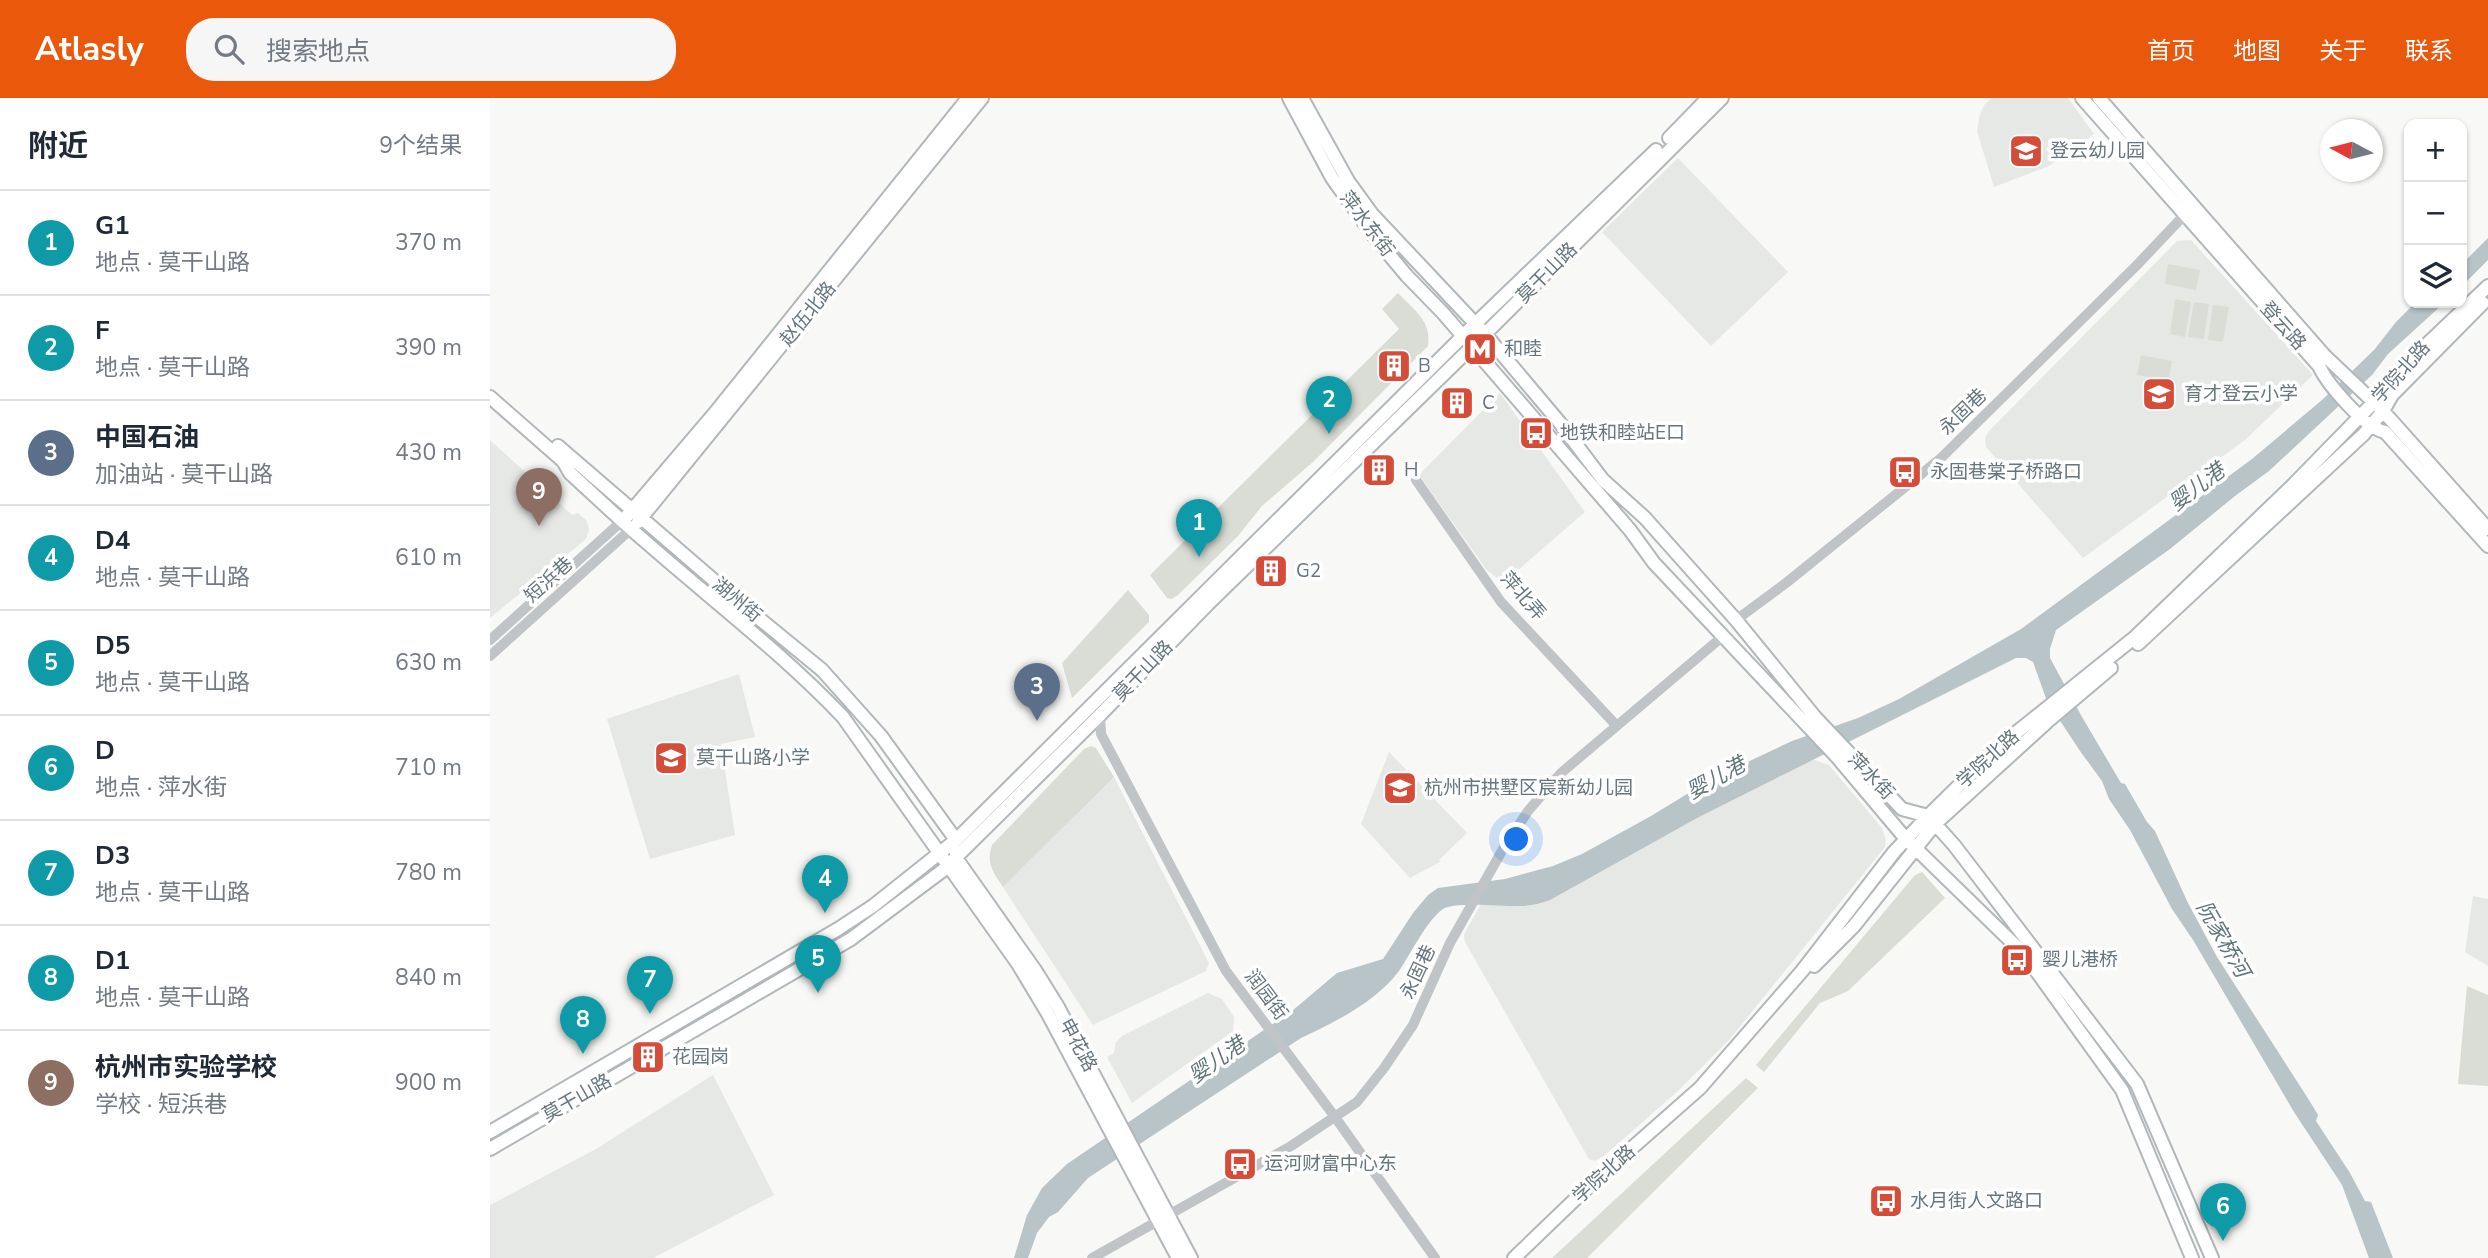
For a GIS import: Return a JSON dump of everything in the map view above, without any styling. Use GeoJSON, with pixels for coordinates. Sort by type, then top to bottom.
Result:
{"type":"FeatureCollection","features":[{"type":"Feature","properties":{"kind":"main road","name":"赵伍北路"},"geometry":{"type":"LineString","coordinates":[[638,514],[714,414],[968,98]]}},
{"type":"Feature","properties":{"kind":"main road","name":"赵伍北路"},"geometry":{"type":"LineString","coordinates":[[627,525],[982,98]]}},
{"type":"Feature","properties":{"kind":"main road","name":"萍水东街"},"geometry":{"type":"LineString","coordinates":[[1289,98],[1332,178],[1376,239],[1467,342]]}},
{"type":"Feature","properties":{"kind":"main road","name":"萍水东街"},"geometry":{"type":"LineString","coordinates":[[1302,98],[1348,181],[1372,214],[1476,323]]}},
{"type":"Feature","properties":{"kind":"main road","name":"莫干山路"},"geometry":{"type":"LineString","coordinates":[[490,1149],[851,939],[952,862],[1467,342],[1476,323],[1708,98]]}},
{"type":"Feature","properties":{"kind":"main road","name":"莫干山路"},"geometry":{"type":"LineString","coordinates":[[490,1132],[838,929],[873,906],[956,840],[1467,342],[1485,334],[1722,98]]}},
{"type":"Feature","properties":{"kind":"main road","name":"登云路"},"geometry":{"type":"LineString","coordinates":[[2082,98],[2354,386],[2378,407],[2488,529]]}},
{"type":"Feature","properties":{"kind":"main road","name":"登云路"},"geometry":{"type":"LineString","coordinates":[[2099,98],[2188,211],[2319,366],[2326,380],[2371,425],[2385,432],[2488,546]]}},
{"type":"Feature","properties":{"kind":"main road","name":"学院北路"},"geometry":{"type":"LineString","coordinates":[[1514,1258],[1590,1185],[1700,1088],[1931,820],[2045,717],[2151,634],[2371,425],[2384,385],[2488,286]]}},
{"type":"Feature","properties":{"kind":"main road","name":"学院北路"},"geometry":{"type":"LineString","coordinates":[[2082,687],[2293,485],[2360,415],[2378,407],[2392,395],[2488,298]]}},
{"type":"Feature","properties":{"kind":"main road","name":"萍水街"},"geometry":{"type":"LineString","coordinates":[[1476,323],[1560,423],[1603,480],[1644,517],[1737,620],[1810,721]]}},
{"type":"Feature","properties":{"kind":"main road","name":"萍水街"},"geometry":{"type":"LineString","coordinates":[[1467,342],[1630,530],[1654,563],[1722,638],[1902,809],[1931,820],[1954,845],[2137,1084],[2212,1258]]}},
{"type":"Feature","properties":{"kind":"main road","name":"湖州街"},"geometry":{"type":"LineString","coordinates":[[490,386],[544,440],[570,473],[808,681],[843,717],[873,756],[939,854]]}},
{"type":"Feature","properties":{"kind":"main road","name":"湖州街"},"geometry":{"type":"LineString","coordinates":[[490,397],[638,514],[822,670],[881,736],[956,840]]}},
{"type":"Feature","properties":{"kind":"main road","name":"萍水街"},"geometry":{"type":"LineString","coordinates":[[1842,754],[1910,843],[2024,954],[2123,1090],[2192,1258]]}},
{"type":"Feature","properties":{"kind":"main road"},"geometry":{"type":"LineString","coordinates":[[952,862],[956,840]]}},
{"type":"Feature","properties":{"kind":"main road","name":"学院北路"},"geometry":{"type":"LineString","coordinates":[[1525,1258],[1595,1188],[1682,1114],[1735,1060],[1818,961],[1854,926],[1910,843]]}},
{"type":"Feature","properties":{"kind":"main road","name":"申花路"},"geometry":{"type":"LineString","coordinates":[[939,854],[952,862],[1035,970],[1058,1007],[1111,1123],[1163,1217],[1191,1258]]}},
{"type":"Feature","properties":{"kind":"main road","name":"申花路"},"geometry":{"type":"LineString","coordinates":[[1163,1217],[1178,1258]]}},
{"type":"Feature","properties":{"kind":"street","name":"永固巷"},"geometry":{"type":"LineString","coordinates":[[1737,620],[1947,452],[2188,211]]}},
{"type":"Feature","properties":{"kind":"street","name":"萍北弄"},"geometry":{"type":"LineString","coordinates":[[1416,480],[1501,602],[1616,725]]}},
{"type":"Feature","properties":{"kind":"street","name":"短浜巷"},"geometry":{"type":"LineString","coordinates":[[490,640],[627,525]]}},
{"type":"Feature","properties":{"kind":"street","name":"短浜巷"},"geometry":{"type":"LineString","coordinates":[[490,656],[627,525]]}},
{"type":"Feature","properties":{"kind":"street","name":"永固巷"},"geometry":{"type":"LineString","coordinates":[[1091,1258],[1291,1146],[1357,1102],[1413,1025],[1450,943],[1503,849],[1528,811],[1561,774],[1722,638]]}},
{"type":"Feature","properties":{"kind":"street","name":"润园街"},"geometry":{"type":"LineString","coordinates":[[1100,715],[1101,734],[1226,971],[1335,1117],[1435,1258]]}},
{"type":"Feature","properties":{"kind":"street"},"geometry":{"type":"LineString","coordinates":[[1084,731],[1101,734]]}},
{"type":"Feature","properties":{"kind":"shaded area","name":"登云幼儿园"},"geometry":{"type":"Polygon","coordinates":[[[1992,98],[2068,98],[2094,134],[2049,166],[1994,187],[1977,131],[1980,114],[1992,98]]]}},
{"type":"Feature","properties":{"kind":"shaded area"},"geometry":{"type":"Polygon","coordinates":[[[1678,158],[1788,272],[1711,346],[1602,232],[1678,158]]]}},
{"type":"Feature","properties":{"kind":"shaded area","name":"育才登云小学"},"geometry":{"type":"Polygon","coordinates":[[[2191,240],[2313,375],[2245,440],[2083,558],[1986,447],[1985,438],[2177,241],[2191,240]]]}},
{"type":"Feature","properties":{"kind":"shaded area"},"geometry":{"type":"Polygon","coordinates":[[[2168,264],[2200,270],[2196,290],[2165,284],[2168,264]]]}},
{"type":"Feature","properties":{"kind":"shaded area"},"geometry":{"type":"Polygon","coordinates":[[[1398,293],[1424,323],[1429,337],[1428,346],[1313,462],[1262,506],[1238,536],[1178,595],[1172,599],[1167,598],[1150,575],[1399,329],[1382,309],[1398,293]]]}},
{"type":"Feature","properties":{"kind":"shaded area"},"geometry":{"type":"Polygon","coordinates":[[[2175,299],[2191,302],[2185,337],[2170,334],[2175,299]]]}},
{"type":"Feature","properties":{"kind":"shaded area"},"geometry":{"type":"Polygon","coordinates":[[[2194,302],[2209,304],[2204,339],[2188,337],[2194,302]]]}},
{"type":"Feature","properties":{"kind":"shaded area"},"geometry":{"type":"Polygon","coordinates":[[[2213,305],[2229,307],[2223,342],[2208,340],[2213,305]]]}},
{"type":"Feature","properties":{"kind":"shaded area"},"geometry":{"type":"Polygon","coordinates":[[[2141,355],[2172,361],[2169,380],[2137,375],[2141,355]]]}},
{"type":"Feature","properties":{"kind":"shaded area"},"geometry":{"type":"Polygon","coordinates":[[[1500,393],[1585,512],[1510,577],[1499,580],[1486,569],[1419,475],[1500,393]]]}},
{"type":"Feature","properties":{"kind":"shaded area"},"geometry":{"type":"Polygon","coordinates":[[[490,440],[572,515],[578,513],[587,521],[589,530],[586,539],[490,618],[490,440]]]}},
{"type":"Feature","properties":{"kind":"shaded area"},"geometry":{"type":"Polygon","coordinates":[[[1128,590],[1149,615],[1149,622],[1072,698],[1062,663],[1128,590]]]}},
{"type":"Feature","properties":{"kind":"shaded area","name":"莫干山路小学"},"geometry":{"type":"Polygon","coordinates":[[[739,674],[755,737],[721,744],[735,835],[650,859],[607,719],[739,674]]]}},
{"type":"Feature","properties":{"kind":"shaded area"},"geometry":{"type":"Polygon","coordinates":[[[1091,746],[1096,748],[1114,777],[1003,887],[990,863],[992,845],[1084,749],[1091,746]]]}},
{"type":"Feature","properties":{"kind":"shaded area","name":"杭州市拱墅区宸新幼儿园"},"geometry":{"type":"Polygon","coordinates":[[[1389,752],[1467,833],[1440,862],[1410,878],[1361,824],[1389,752]]]}},
{"type":"Feature","properties":{"kind":"shaded area"},"geometry":{"type":"Polygon","coordinates":[[[1806,757],[1829,765],[1882,828],[1885,847],[1729,1040],[1679,1090],[1604,1156],[1595,1161],[1589,1159],[1465,942],[1464,934],[1484,899],[1806,757]]]}},
{"type":"Feature","properties":{"kind":"shaded area"},"geometry":{"type":"Polygon","coordinates":[[[1114,777],[1209,963],[1206,971],[1093,1025],[1003,887],[1114,777]]]}},
{"type":"Feature","properties":{"kind":"shaded area"},"geometry":{"type":"Polygon","coordinates":[[[1922,872],[1945,898],[1848,991],[1820,1003],[1764,1072],[1756,1065],[1915,875],[1922,872]]]}},
{"type":"Feature","properties":{"kind":"shaded area"},"geometry":{"type":"Polygon","coordinates":[[[2473,896],[2488,899],[2488,966],[2465,952],[2473,896]]]}},
{"type":"Feature","properties":{"kind":"shaded area"},"geometry":{"type":"Polygon","coordinates":[[[2467,986],[2488,995],[2488,1086],[2458,1084],[2467,986]]]}},
{"type":"Feature","properties":{"kind":"shaded area"},"geometry":{"type":"Polygon","coordinates":[[[1208,993],[1222,999],[1234,1017],[1233,1031],[1132,1103],[1107,1057],[1114,1053],[1116,1042],[1122,1036],[1208,993]]]}},
{"type":"Feature","properties":{"kind":"shaded area"},"geometry":{"type":"Polygon","coordinates":[[[713,1075],[774,1195],[653,1258],[490,1258],[490,1205],[596,1149],[713,1075]]]}},
{"type":"Feature","properties":{"kind":"shaded area"},"geometry":{"type":"Polygon","coordinates":[[[1746,1078],[1758,1088],[1587,1258],[1552,1258],[1746,1078]]]}},
{"type":"Feature","properties":{"kind":"water"},"geometry":{"type":"Polygon","coordinates":[[[2488,238],[2488,260],[2467,281],[2467,259],[2488,238]]]}},
{"type":"Feature","properties":{"kind":"water","name":"婴儿港"},"geometry":{"type":"Polygon","coordinates":[[[2410,308],[2439,308],[2388,354],[2372,375],[2269,471],[2170,549],[2056,630],[2050,649],[2050,658],[2082,717],[2121,783],[2125,784],[2155,831],[2188,903],[2217,957],[2309,1100],[2318,1115],[2316,1121],[2365,1201],[2371,1202],[2393,1258],[2369,1258],[2342,1185],[2294,1112],[2172,909],[2130,830],[2109,799],[2102,781],[2047,701],[2033,662],[2026,658],[2016,658],[1697,818],[1550,900],[1524,906],[1470,905],[1443,909],[1425,929],[1399,971],[1367,1002],[1301,1038],[1088,1178],[1037,1233],[1028,1258],[1014,1258],[1027,1215],[1042,1188],[1067,1164],[1292,1011],[1337,973],[1383,959],[1413,913],[1428,895],[1438,888],[1505,879],[1553,866],[1582,854],[1710,780],[1792,741],[1858,718],[1899,699],[2021,629],[2252,459],[2322,400],[2374,350],[2410,308]]]}},
{"type":"Feature","properties":{"kind":"place","name":"登云幼儿园"},"geometry":{"type":"Point","coordinates":[2026,151]}},
{"type":"Feature","properties":{"kind":"place","name":"和睦"},"geometry":{"type":"Point","coordinates":[1480,349]}},
{"type":"Feature","properties":{"kind":"place","name":"B"},"geometry":{"type":"Point","coordinates":[1394,366]}},
{"type":"Feature","properties":{"kind":"place","name":"育才登云小学"},"geometry":{"type":"Point","coordinates":[2159,394]}},
{"type":"Feature","properties":{"kind":"place","name":"C"},"geometry":{"type":"Point","coordinates":[1457,403]}},
{"type":"Feature","properties":{"kind":"place","name":"地铁和睦站E口"},"geometry":{"type":"Point","coordinates":[1536,433]}},
{"type":"Feature","properties":{"kind":"place","name":"F"},"geometry":{"type":"Point","coordinates":[1329,434]}},
{"type":"Feature","properties":{"kind":"place","name":"H"},"geometry":{"type":"Point","coordinates":[1379,470]}},
{"type":"Feature","properties":{"kind":"place","name":"永固巷棠子桥路口"},"geometry":{"type":"Point","coordinates":[1905,472]}},
{"type":"Feature","properties":{"kind":"place","name":"杭州市实验学校"},"geometry":{"type":"Point","coordinates":[539,526]}},
{"type":"Feature","properties":{"kind":"place","name":"G1"},"geometry":{"type":"Point","coordinates":[1199,557]}},
{"type":"Feature","properties":{"kind":"place","name":"G2"},"geometry":{"type":"Point","coordinates":[1271,571]}},
{"type":"Feature","properties":{"kind":"place","name":"中国石油"},"geometry":{"type":"Point","coordinates":[1037,721]}},
{"type":"Feature","properties":{"kind":"place","name":"莫干山路小学"},"geometry":{"type":"Point","coordinates":[671,758]}},
{"type":"Feature","properties":{"kind":"place","name":"杭州市拱墅区宸新幼儿园"},"geometry":{"type":"Point","coordinates":[1400,788]}},
{"type":"Feature","properties":{"kind":"place","name":"D4"},"geometry":{"type":"Point","coordinates":[825,913]}},
{"type":"Feature","properties":{"kind":"place","name":"婴儿港桥"},"geometry":{"type":"Point","coordinates":[2017,960]}},
{"type":"Feature","properties":{"kind":"place","name":"D5"},"geometry":{"type":"Point","coordinates":[818,993]}},
{"type":"Feature","properties":{"kind":"place","name":"D3"},"geometry":{"type":"Point","coordinates":[650,1014]}},
{"type":"Feature","properties":{"kind":"place","name":"D1"},"geometry":{"type":"Point","coordinates":[583,1054]}},
{"type":"Feature","properties":{"kind":"place","name":"花园岗"},"geometry":{"type":"Point","coordinates":[648,1057]}},
{"type":"Feature","properties":{"kind":"place","name":"运河财富中心东"},"geometry":{"type":"Point","coordinates":[1240,1164]}},
{"type":"Feature","properties":{"kind":"place","name":"水月街人文路口"},"geometry":{"type":"Point","coordinates":[1886,1201]}},
{"type":"Feature","properties":{"kind":"place","name":"D"},"geometry":{"type":"Point","coordinates":[2223,1241]}},
{"type":"Feature","properties":{"kind":"water label","name":"阮家桥河"},"geometry":{"type":"Point","coordinates":[2223,939]}}]}
